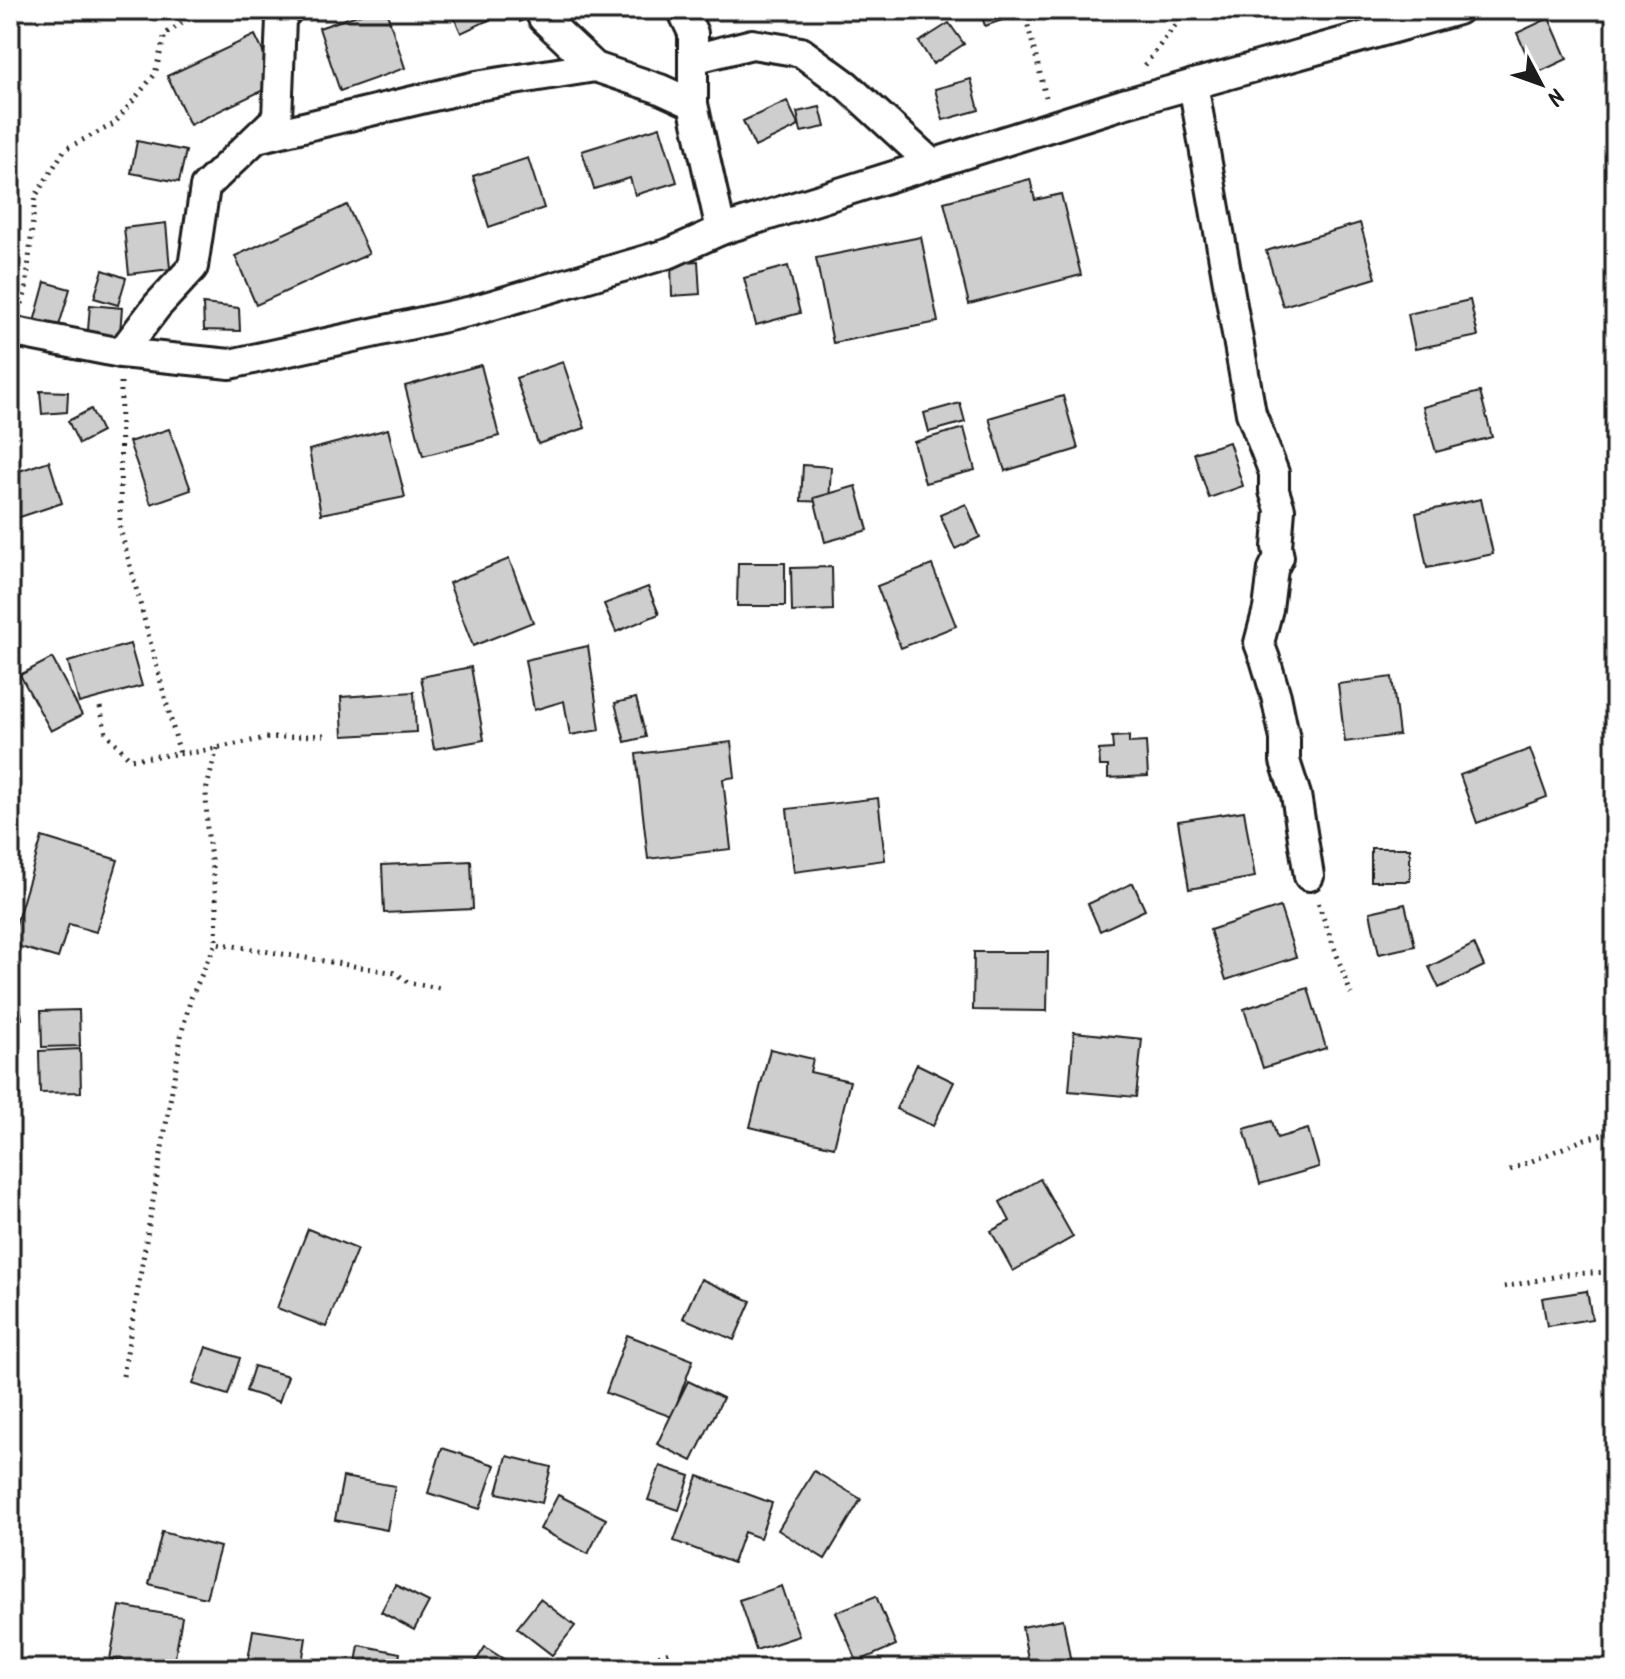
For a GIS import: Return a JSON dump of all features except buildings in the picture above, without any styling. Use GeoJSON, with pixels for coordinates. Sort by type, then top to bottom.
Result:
{"type":"FeatureCollection","features":[{"type":"Feature","properties":{"kind":"street"},"geometry":{"type":"LineString","coordinates":[[121,353],[157,306],[193,267],[205,187],[277,118],[281,19],[288,10]]}},
{"type":"Feature","properties":{"kind":"street"},"geometry":{"type":"LineString","coordinates":[[539,10],[543,18],[595,67],[693,104]]}},
{"type":"Feature","properties":{"kind":"street"},"geometry":{"type":"LineString","coordinates":[[682,10],[693,33],[693,104],[721,230]]}},
{"type":"Feature","properties":{"kind":"street"},"geometry":{"type":"LineString","coordinates":[[13,331],[121,353],[230,364],[472,311],[670,253],[721,230],[1053,125],[1458,10]]}},
{"type":"Feature","properties":{"kind":"street"},"geometry":{"type":"LineString","coordinates":[[693,59],[752,44],[801,52],[846,85],[932,164]]}},
{"type":"Feature","properties":{"kind":"street"},"geometry":{"type":"LineString","coordinates":[[256,138],[476,86],[595,67]]}},
{"type":"Feature","properties":{"kind":"street"},"geometry":{"type":"LineString","coordinates":[[1193,84],[1251,413],[1274,473],[1274,491],[1280,509],[1279,557],[1273,569],[1268,609],[1259,643],[1276,696],[1285,739],[1285,761],[1296,795],[1309,876]]}},
{"type":"Feature","properties":{"kind":"path"},"geometry":{"type":"LineString","coordinates":[[13,331],[26,290],[35,197],[65,149],[114,124],[155,74],[165,34],[203,10]]}},
{"type":"Feature","properties":{"kind":"path"},"geometry":{"type":"LineString","coordinates":[[1024,10],[1053,125]]}},
{"type":"Feature","properties":{"kind":"path"},"geometry":{"type":"LineString","coordinates":[[1123,104],[1146,64],[1180,19],[1191,10]]}},
{"type":"Feature","properties":{"kind":"path"},"geometry":{"type":"LineString","coordinates":[[121,353],[120,528],[180,754]]}},
{"type":"Feature","properties":{"kind":"path"},"geometry":{"type":"LineString","coordinates":[[100,707],[106,733],[130,759],[180,754],[266,738],[324,735]]}},
{"type":"Feature","properties":{"kind":"path"},"geometry":{"type":"LineString","coordinates":[[123,1376],[182,1031],[191,998],[216,943],[217,906],[207,828],[206,791],[217,748]]}},
{"type":"Feature","properties":{"kind":"path"},"geometry":{"type":"LineString","coordinates":[[1309,876],[1351,994]]}},
{"type":"Feature","properties":{"kind":"path"},"geometry":{"type":"LineString","coordinates":[[216,943],[396,973],[409,983],[440,988]]}},
{"type":"Feature","properties":{"kind":"path"},"geometry":{"type":"LineString","coordinates":[[1510,1170],[1585,1139],[1615,1131]]}},
{"type":"Feature","properties":{"kind":"path"},"geometry":{"type":"LineString","coordinates":[[1504,1287],[1568,1274],[1615,1270]]}},
{"type":"Feature","properties":{"kind":"path"},"geometry":{"type":"LineString","coordinates":[[621,1669],[672,1651]]}}]}
